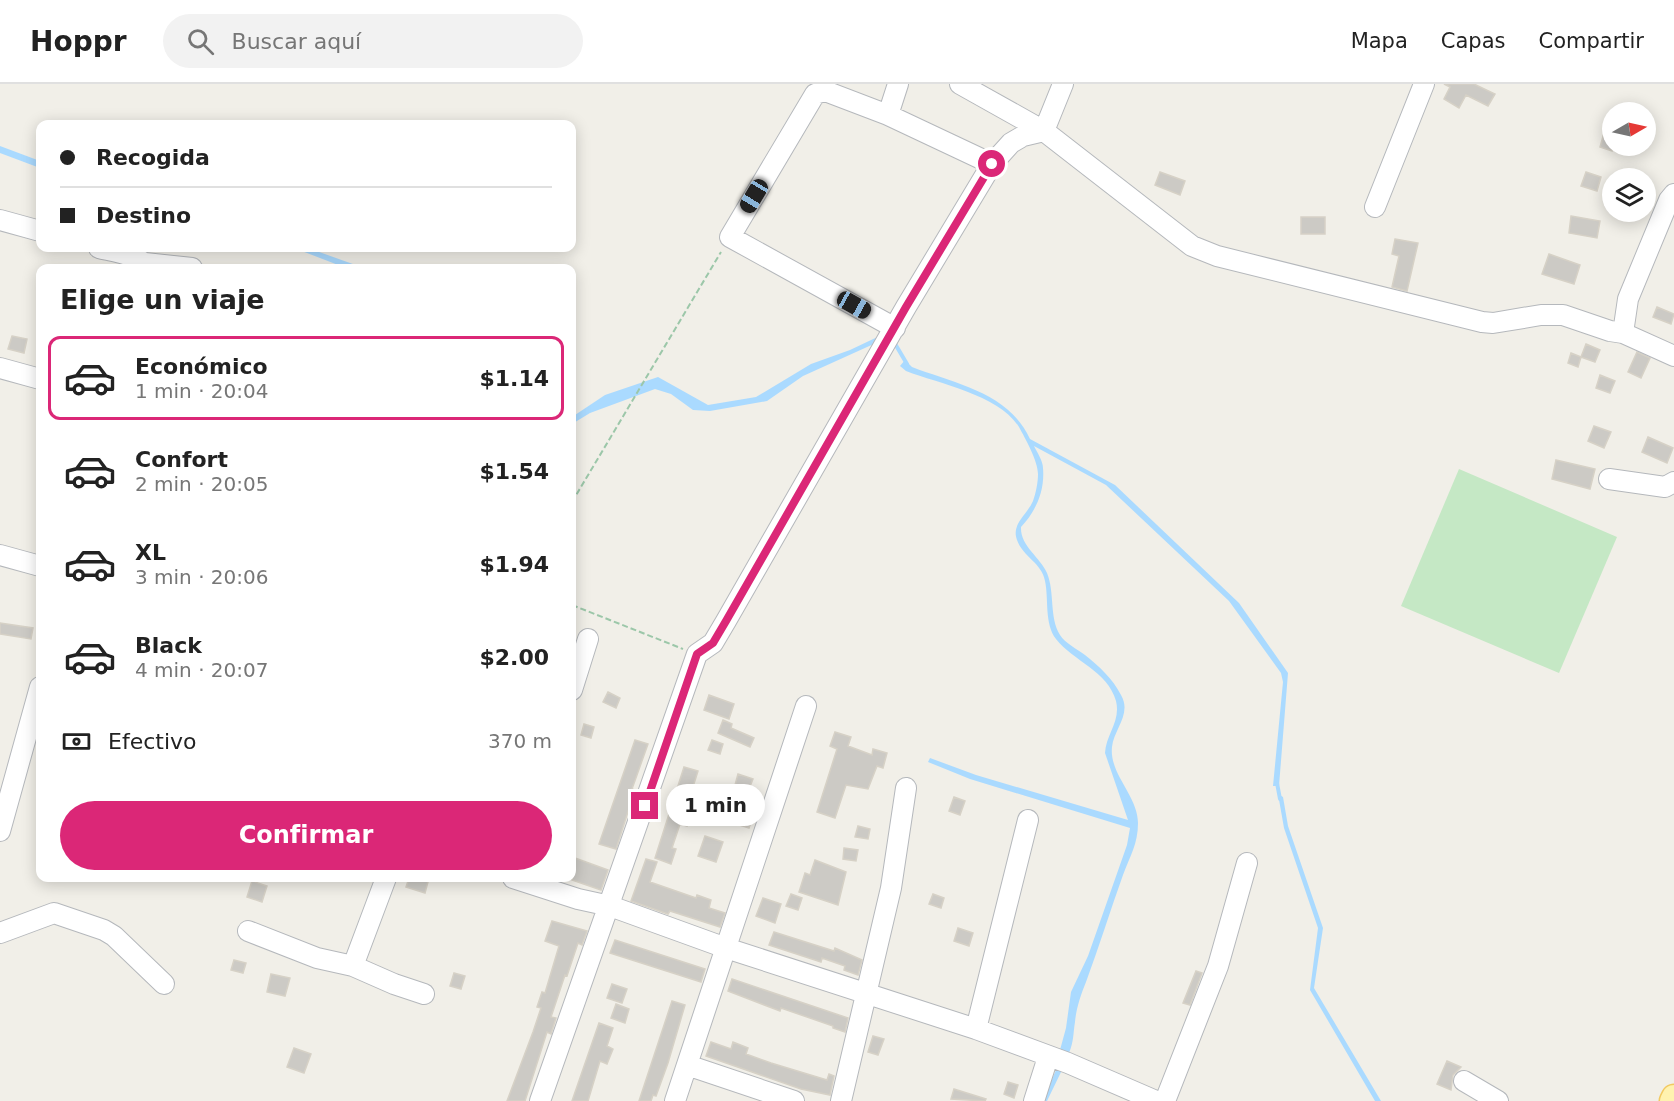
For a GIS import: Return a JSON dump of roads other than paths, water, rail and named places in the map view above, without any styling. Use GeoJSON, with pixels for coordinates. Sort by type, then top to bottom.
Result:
{"type":"FeatureCollection","features":[{"type":"Feature","properties":{"kind":"main road"},"geometry":{"type":"LineString","coordinates":[[1672,1101],[1674,1096]]}},
{"type":"Feature","properties":{"kind":"street"},"geometry":{"type":"LineString","coordinates":[[888,115],[898,84]]}},
{"type":"Feature","properties":{"kind":"street"},"geometry":{"type":"LineString","coordinates":[[960,84],[1044,131],[1176,236],[1217,256],[1482,322],[1493,323],[1541,315],[1563,315],[1610,331],[1623,333],[1674,356]]}},
{"type":"Feature","properties":{"kind":"street"},"geometry":{"type":"LineString","coordinates":[[1044,131],[1063,84]]}},
{"type":"Feature","properties":{"kind":"street"},"geometry":{"type":"LineString","coordinates":[[1375,207],[1424,84]]}},
{"type":"Feature","properties":{"kind":"street"},"geometry":{"type":"LineString","coordinates":[[892,333],[730,237],[815,94],[825,91],[888,115],[992,164]]}},
{"type":"Feature","properties":{"kind":"street"},"geometry":{"type":"LineString","coordinates":[[540,1101],[697,654],[713,643],[992,164],[1011,143],[1023,136],[1044,131]]}},
{"type":"Feature","properties":{"kind":"street"},"geometry":{"type":"LineString","coordinates":[[1623,333],[1628,299],[1669,200],[1674,194]]}},
{"type":"Feature","properties":{"kind":"street"},"geometry":{"type":"LineString","coordinates":[[0,220],[36,230]]}},
{"type":"Feature","properties":{"kind":"street"},"geometry":{"type":"LineString","coordinates":[[110,252],[142,264]]}},
{"type":"Feature","properties":{"kind":"street"},"geometry":{"type":"LineString","coordinates":[[0,368],[36,378]]}},
{"type":"Feature","properties":{"kind":"street"},"geometry":{"type":"LineString","coordinates":[[1608,479],[1665,487],[1674,482]]}},
{"type":"Feature","properties":{"kind":"street"},"geometry":{"type":"LineString","coordinates":[[0,555],[36,565]]}},
{"type":"Feature","properties":{"kind":"street"},"geometry":{"type":"LineString","coordinates":[[576,677],[588,639]]}},
{"type":"Feature","properties":{"kind":"street"},"geometry":{"type":"LineString","coordinates":[[675,1101],[806,706]]}},
{"type":"Feature","properties":{"kind":"street"},"geometry":{"type":"LineString","coordinates":[[0,831],[34,732],[36,717]]}},
{"type":"Feature","properties":{"kind":"street"},"geometry":{"type":"LineString","coordinates":[[841,1101],[891,888],[906,788]]}},
{"type":"Feature","properties":{"kind":"street"},"geometry":{"type":"LineString","coordinates":[[976,1029],[1028,820]]}},
{"type":"Feature","properties":{"kind":"street"},"geometry":{"type":"LineString","coordinates":[[1165,1101],[1218,966],[1247,863]]}},
{"type":"Feature","properties":{"kind":"street"},"geometry":{"type":"LineString","coordinates":[[353,966],[384,882]]}},
{"type":"Feature","properties":{"kind":"street"},"geometry":{"type":"LineString","coordinates":[[525,882],[578,899],[610,906],[726,948],[866,991],[976,1029],[1156,1101]]}},
{"type":"Feature","properties":{"kind":"street"},"geometry":{"type":"LineString","coordinates":[[0,933],[54,913],[104,930],[164,984]]}},
{"type":"Feature","properties":{"kind":"street"},"geometry":{"type":"LineString","coordinates":[[248,931],[317,958],[353,966],[424,994]]}},
{"type":"Feature","properties":{"kind":"street"},"geometry":{"type":"LineString","coordinates":[[1034,1101],[1057,1060]]}},
{"type":"Feature","properties":{"kind":"street"},"geometry":{"type":"LineString","coordinates":[[687,1065],[794,1101]]}},
{"type":"Feature","properties":{"kind":"street"},"geometry":{"type":"LineString","coordinates":[[1464,1081],[1497,1101]]}},
{"type":"Feature","properties":{"kind":"water"},"geometry":{"type":"Polygon","coordinates":[[[0,146],[36,160],[36,166],[0,153],[0,146]]]}},
{"type":"Feature","properties":{"kind":"water"},"geometry":{"type":"Polygon","coordinates":[[[304,252],[319,252],[353,264],[336,264],[304,252]]]}},
{"type":"Feature","properties":{"kind":"water"},"geometry":{"type":"Polygon","coordinates":[[[888,332],[887,338],[803,376],[767,401],[710,411],[693,410],[671,394],[655,389],[590,413],[576,422],[576,414],[605,395],[658,377],[708,405],[756,397],[811,364],[850,350],[888,332]]]}},
{"type":"Feature","properties":{"kind":"water"},"geometry":{"type":"Polygon","coordinates":[[[905,360],[912,367],[963,385],[995,400],[1020,423],[1030,439],[1115,485],[1239,603],[1288,673],[1279,786],[1273,786],[1283,682],[1281,673],[1229,601],[1106,485],[1034,446],[1043,465],[1043,485],[1035,507],[1021,527],[1022,534],[1027,546],[1047,573],[1054,620],[1060,635],[1105,673],[1118,689],[1124,702],[1124,715],[1113,740],[1112,757],[1134,804],[1138,823],[1133,850],[1079,1002],[1069,1053],[1060,1050],[1071,992],[1088,956],[1127,845],[1130,828],[970,779],[928,762],[930,758],[976,775],[1128,820],[1105,753],[1117,715],[1116,701],[1106,682],[1063,647],[1052,633],[1043,575],[1017,540],[1016,529],[1033,501],[1038,474],[1034,456],[1019,427],[1010,416],[983,399],[906,371],[900,366],[905,360]]]}},
{"type":"Feature","properties":{"kind":"water"},"geometry":{"type":"Polygon","coordinates":[[[1278,794],[1283,797],[1288,826],[1323,928],[1314,988],[1381,1101],[1375,1101],[1310,990],[1318,928],[1284,828],[1278,794]]]}},
{"type":"Feature","properties":{"kind":"water"},"geometry":{"type":"Polygon","coordinates":[[[1057,1068],[1062,1070],[1047,1101],[1042,1101],[1057,1068]]]}},
{"type":"Feature","properties":{"kind":"waterway"},"geometry":{"type":"LineString","coordinates":[[894,342],[907,364]]}},
{"type":"Feature","properties":{"kind":"waterway"},"geometry":{"type":"LineString","coordinates":[[1277,783],[1280,799]]}}]}
